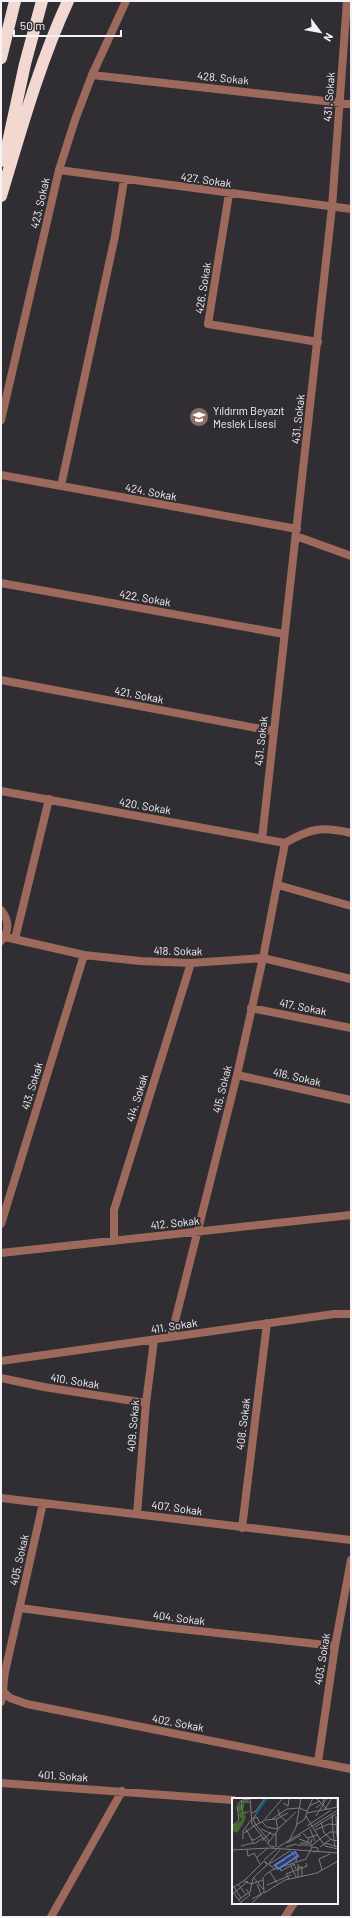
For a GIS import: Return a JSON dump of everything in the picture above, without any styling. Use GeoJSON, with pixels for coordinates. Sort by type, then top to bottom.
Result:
{"type":"FeatureCollection","features":[{"type":"Feature","properties":{"kind":"highway"},"geometry":{"type":"LineString","coordinates":[[1,58],[15,1]]}},
{"type":"Feature","properties":{"kind":"highway"},"geometry":{"type":"LineString","coordinates":[[1,176],[25,64],[42,1]]}},
{"type":"Feature","properties":{"kind":"highway"},"geometry":{"type":"LineString","coordinates":[[1,196],[34,85],[68,1]]}},
{"type":"Feature","properties":{"kind":"street","name":"423. Sokak"},"geometry":{"type":"LineString","coordinates":[[1,420],[59,170],[75,120],[92,75],[126,1]]}},
{"type":"Feature","properties":{"kind":"street","name":"431. Sokak"},"geometry":{"type":"LineString","coordinates":[[262,839],[272,731],[318,342],[332,207],[339,102],[349,1]]}},
{"type":"Feature","properties":{"kind":"street","name":"428. Sokak"},"geometry":{"type":"LineString","coordinates":[[92,75],[351,104]]}},
{"type":"Feature","properties":{"kind":"street","name":"427. Sokak"},"geometry":{"type":"LineString","coordinates":[[59,170],[124,180],[351,209]]}},
{"type":"Feature","properties":{"kind":"street"},"geometry":{"type":"LineString","coordinates":[[60,486],[114,236],[124,180]]}},
{"type":"Feature","properties":{"kind":"street","name":"426. Sokak"},"geometry":{"type":"LineString","coordinates":[[229,194],[208,324],[318,342]]}},
{"type":"Feature","properties":{"kind":"street","name":"424. Sokak"},"geometry":{"type":"LineString","coordinates":[[1,475],[296,532],[351,556]]}},
{"type":"Feature","properties":{"kind":"street","name":"422. Sokak"},"geometry":{"type":"LineString","coordinates":[[1,583],[284,634]]}},
{"type":"Feature","properties":{"kind":"street","name":"421. Sokak"},"geometry":{"type":"LineString","coordinates":[[1,680],[272,731]]}},
{"type":"Feature","properties":{"kind":"street","name":"420. Sokak"},"geometry":{"type":"LineString","coordinates":[[1,791],[285,843]]}},
{"type":"Feature","properties":{"kind":"street"},"geometry":{"type":"LineString","coordinates":[[15,939],[49,799]]}},
{"type":"Feature","properties":{"kind":"street"},"geometry":{"type":"LineString","coordinates":[[285,843],[304,832],[318,829],[334,829],[351,833]]}},
{"type":"Feature","properties":{"kind":"street","name":"415. Sokak"},"geometry":{"type":"LineString","coordinates":[[171,1337],[237,1075],[263,958],[285,843]]}},
{"type":"Feature","properties":{"kind":"street"},"geometry":{"type":"LineString","coordinates":[[278,885],[351,906]]}},
{"type":"Feature","properties":{"kind":"street"},"geometry":{"type":"LineString","coordinates":[[1,910],[6,916],[8,924],[3,939]]}},
{"type":"Feature","properties":{"kind":"street","name":"418. Sokak"},"geometry":{"type":"LineString","coordinates":[[3,939],[15,939],[84,955],[140,961],[191,963],[263,958],[351,979]]}},
{"type":"Feature","properties":{"kind":"street","name":"413. Sokak"},"geometry":{"type":"LineString","coordinates":[[1,1224],[84,955]]}},
{"type":"Feature","properties":{"kind":"street","name":"414. Sokak"},"geometry":{"type":"LineString","coordinates":[[114,1241],[114,1210],[191,963]]}},
{"type":"Feature","properties":{"kind":"street","name":"417. Sokak"},"geometry":{"type":"LineString","coordinates":[[251,1008],[351,1028]]}},
{"type":"Feature","properties":{"kind":"street","name":"416. Sokak"},"geometry":{"type":"LineString","coordinates":[[237,1075],[351,1100]]}},
{"type":"Feature","properties":{"kind":"street","name":"412. Sokak"},"geometry":{"type":"LineString","coordinates":[[1,1253],[351,1215]]}},
{"type":"Feature","properties":{"kind":"street","name":"411. Sokak"},"geometry":{"type":"LineString","coordinates":[[1,1361],[334,1314],[351,1314]]}},
{"type":"Feature","properties":{"kind":"street","name":"408. Sokak"},"geometry":{"type":"LineString","coordinates":[[242,1528],[267,1323]]}},
{"type":"Feature","properties":{"kind":"street","name":"409. Sokak"},"geometry":{"type":"LineString","coordinates":[[137,1514],[146,1403],[154,1340]]}},
{"type":"Feature","properties":{"kind":"street","name":"410. Sokak"},"geometry":{"type":"LineString","coordinates":[[1,1378],[44,1387],[146,1403]]}},
{"type":"Feature","properties":{"kind":"street","name":"407. Sokak"},"geometry":{"type":"LineString","coordinates":[[1,1498],[351,1540]]}},
{"type":"Feature","properties":{"kind":"street","name":"405. Sokak"},"geometry":{"type":"LineString","coordinates":[[1,1702],[4,1692],[4,1678],[43,1503]]}},
{"type":"Feature","properties":{"kind":"street","name":"403. Sokak"},"geometry":{"type":"LineString","coordinates":[[318,1762],[335,1646],[351,1560]]}},
{"type":"Feature","properties":{"kind":"street","name":"404. Sokak"},"geometry":{"type":"LineString","coordinates":[[20,1608],[154,1626],[335,1646]]}},
{"type":"Feature","properties":{"kind":"street","name":"402. Sokak"},"geometry":{"type":"LineString","coordinates":[[4,1692],[10,1698],[27,1704],[351,1768]]}},
{"type":"Feature","properties":{"kind":"street","name":"401. Sokak"},"geometry":{"type":"LineString","coordinates":[[1,1783],[232,1800]]}},
{"type":"Feature","properties":{"kind":"street"},"geometry":{"type":"LineString","coordinates":[[51,1917],[122,1791]]}},
{"type":"Feature","properties":{"kind":"street"},"geometry":{"type":"LineString","coordinates":[[286,1917],[293,1904]]}},
{"type":"Feature","properties":{"kind":"place","name":"Yıldırım Beyazıt Meslek Lisesi"},"geometry":{"type":"Point","coordinates":[199,417]}}]}
